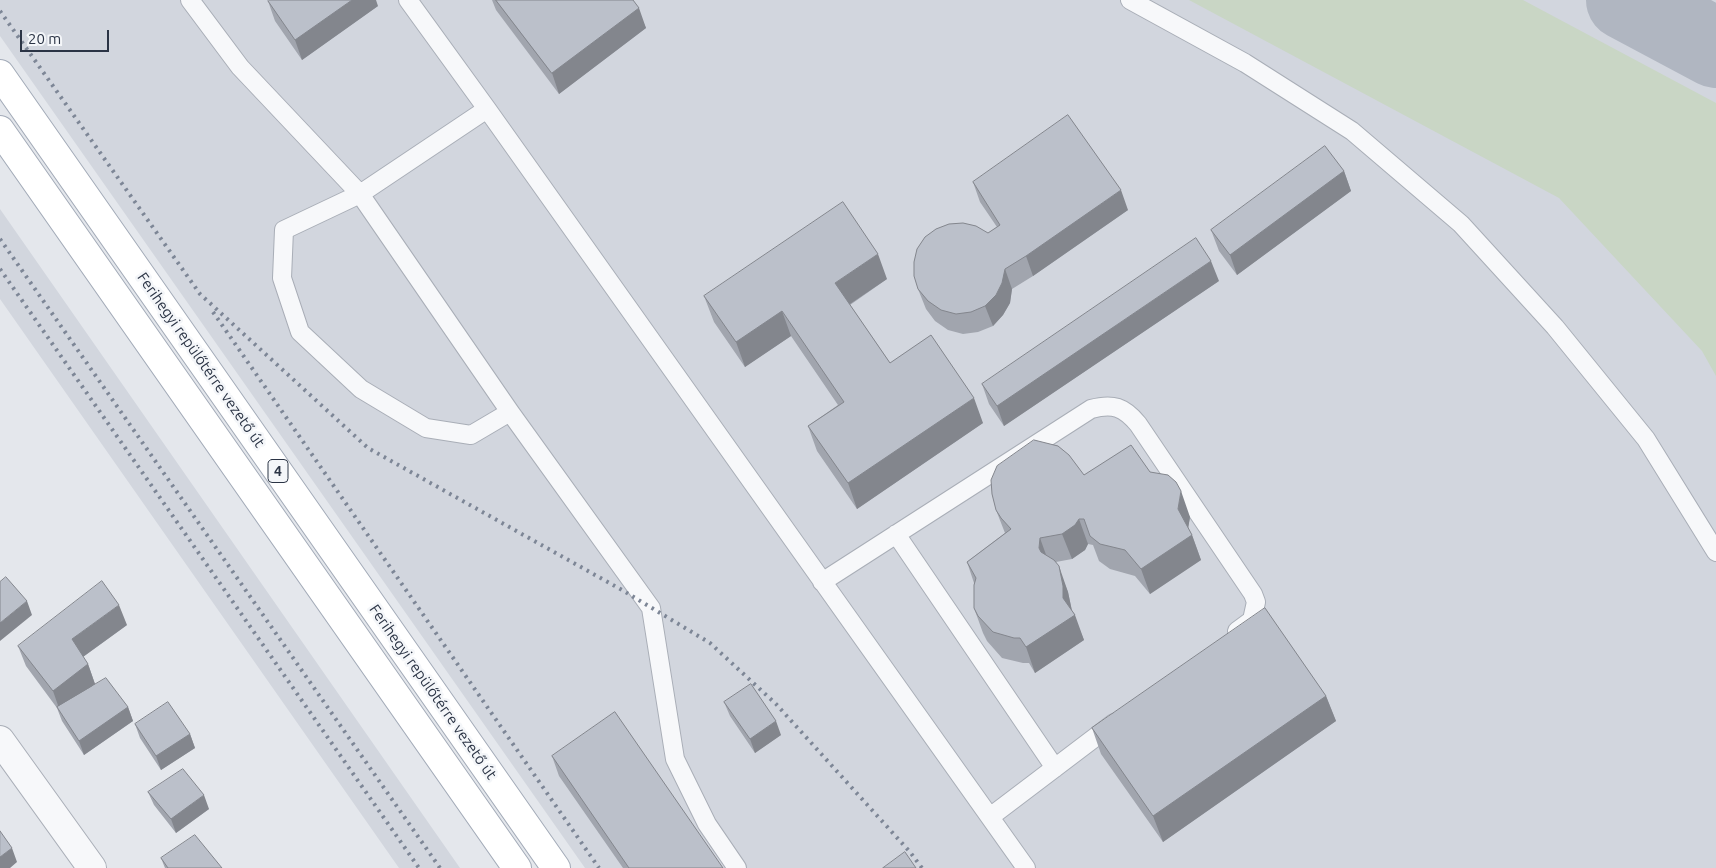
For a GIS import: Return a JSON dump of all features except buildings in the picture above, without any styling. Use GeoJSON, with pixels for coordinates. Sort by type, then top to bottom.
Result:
{"type":"FeatureCollection","features":[{"type":"Feature","properties":{"kind":"main road","name":"Ferihegyi repülőtérre vezető út"},"geometry":{"type":"LineString","coordinates":[[0,74],[556,868]]}},
{"type":"Feature","properties":{"kind":"main road","name":"4"},"geometry":{"type":"LineString","coordinates":[[0,130],[517,868]]}},
{"type":"Feature","properties":{"kind":"street"},"geometry":{"type":"LineString","coordinates":[[0,740],[92,868]]}},
{"type":"Feature","properties":{"kind":"lane"},"geometry":{"type":"LineString","coordinates":[[190,0],[240,67],[360,194],[510,412],[651,608],[675,759],[707,824],[737,868]]}},
{"type":"Feature","properties":{"kind":"lane"},"geometry":{"type":"LineString","coordinates":[[408,0],[1026,868]]}},
{"type":"Feature","properties":{"kind":"lane"},"geometry":{"type":"LineString","coordinates":[[1130,0],[1245,63],[1352,131],[1461,224],[1555,327],[1646,439],[1716,552]]}},
{"type":"Feature","properties":{"kind":"lane"},"geometry":{"type":"LineString","coordinates":[[487,109],[360,194],[284,230],[282,278],[300,332],[361,389],[426,428],[471,435],[510,412]]}},
{"type":"Feature","properties":{"kind":"lane"},"geometry":{"type":"LineString","coordinates":[[822,582],[1091,409],[1101,406],[1121,408],[1129,413],[1138,424],[1256,602],[1252,620],[1222,643]]}},
{"type":"Feature","properties":{"kind":"lane"},"geometry":{"type":"LineString","coordinates":[[896,534],[1055,768]]}},
{"type":"Feature","properties":{"kind":"lane"},"geometry":{"type":"LineString","coordinates":[[990,817],[1126,714]]}},
{"type":"Feature","properties":{"kind":"shaded area"},"geometry":{"type":"Polygon","coordinates":[[[0,0],[1716,0],[1716,868],[585,868],[0,36],[0,0]]]}},
{"type":"Feature","properties":{"kind":"shaded area"},"geometry":{"type":"Polygon","coordinates":[[[0,209],[460,868],[399,868],[0,299],[0,209]]]}},
{"type":"Feature","properties":{"kind":"green space"},"geometry":{"type":"Polygon","coordinates":[[[1189,0],[1523,0],[1716,103],[1716,376],[1702,351],[1559,198],[1189,0]]]}},
{"type":"Feature","properties":{"kind":"taxiway"},"geometry":{"type":"LineString","coordinates":[[1626,0],[1716,48]]}},
{"type":"Feature","properties":{"kind":"railway"},"geometry":{"type":"LineString","coordinates":[[0,11],[200,294],[368,448],[622,590],[710,643],[776,704],[910,852],[922,868]]}},
{"type":"Feature","properties":{"kind":"railway"},"geometry":{"type":"LineString","coordinates":[[0,239],[440,868]]}},
{"type":"Feature","properties":{"kind":"railway"},"geometry":{"type":"LineString","coordinates":[[0,269],[419,868]]}},
{"type":"Feature","properties":{"kind":"railway"},"geometry":{"type":"LineString","coordinates":[[213,312],[599,868]]}}]}
